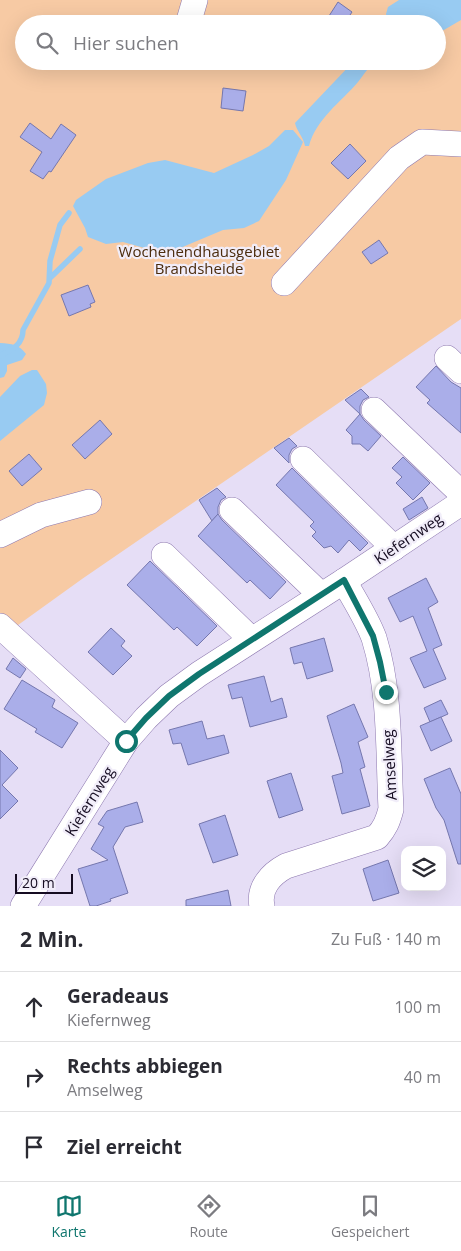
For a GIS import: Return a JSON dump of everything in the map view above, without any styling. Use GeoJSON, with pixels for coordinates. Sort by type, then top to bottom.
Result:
{"type":"FeatureCollection","features":[{"type":"Feature","properties":{"kind":"street"},"geometry":{"type":"LineString","coordinates":[[191,15],[195,0]]}},
{"type":"Feature","properties":{"kind":"street"},"geometry":{"type":"LineString","coordinates":[[284,283],[399,158],[422,142],[461,144]]}},
{"type":"Feature","properties":{"kind":"street"},"geometry":{"type":"LineString","coordinates":[[374,410],[461,493]]}},
{"type":"Feature","properties":{"kind":"street"},"geometry":{"type":"LineString","coordinates":[[303,459],[394,548]]}},
{"type":"Feature","properties":{"kind":"street"},"geometry":{"type":"LineString","coordinates":[[0,535],[41,515],[89,502]]}},
{"type":"Feature","properties":{"kind":"street","name":"Kiefernweg"},"geometry":{"type":"LineString","coordinates":[[23,906],[126,741],[169,696],[251,640],[461,503]]}},
{"type":"Feature","properties":{"kind":"street"},"geometry":{"type":"LineString","coordinates":[[232,510],[321,595]]}},
{"type":"Feature","properties":{"kind":"street"},"geometry":{"type":"LineString","coordinates":[[164,555],[251,640]]}},
{"type":"Feature","properties":{"kind":"street","name":"Amselweg"},"geometry":{"type":"LineString","coordinates":[[262,906],[261,894],[266,883],[275,872],[286,866],[377,837],[389,819],[391,809],[386,692],[373,636],[344,580]]}},
{"type":"Feature","properties":{"kind":"street"},"geometry":{"type":"LineString","coordinates":[[0,626],[126,741]]}},
{"type":"Feature","properties":{"kind":"green space","name":"Wochenendhausgebiet Brandsheide"},"geometry":{"type":"Polygon","coordinates":[[[0,0],[461,0],[461,319],[82,579],[0,638],[0,0]]]}},
{"type":"Feature","properties":{"kind":"water"},"geometry":{"type":"Polygon","coordinates":[[[399,0],[461,0],[461,20],[446,29],[446,15],[386,15],[388,7],[399,0]]]}},
{"type":"Feature","properties":{"kind":"water"},"geometry":{"type":"Polygon","coordinates":[[[345,70],[367,70],[323,119],[312,136],[309,146],[305,146],[295,123],[345,70]]]}},
{"type":"Feature","properties":{"kind":"water"},"geometry":{"type":"Polygon","coordinates":[[[285,130],[293,130],[303,142],[286,180],[259,221],[244,228],[223,230],[166,254],[123,242],[106,244],[88,237],[73,206],[76,200],[106,179],[148,163],[165,160],[214,173],[269,146],[285,130]]]}},
{"type":"Feature","properties":{"kind":"water"},"geometry":{"type":"Polygon","coordinates":[[[0,343],[15,345],[26,354],[22,360],[7,365],[4,377],[0,378],[0,343]]]}},
{"type":"Feature","properties":{"kind":"water"},"geometry":{"type":"Polygon","coordinates":[[[32,370],[37,370],[46,384],[47,393],[44,405],[0,441],[0,397],[20,376],[32,370]]]}},
{"type":"Feature","properties":{"kind":"building"},"geometry":{"type":"Polygon","coordinates":[[[338,2],[352,12],[350,15],[330,15],[338,2]]]}},
{"type":"Feature","properties":{"kind":"building"},"geometry":{"type":"Polygon","coordinates":[[[223,88],[246,91],[243,111],[221,108],[223,88]]]}},
{"type":"Feature","properties":{"kind":"building"},"geometry":{"type":"Polygon","coordinates":[[[30,123],[51,139],[61,124],[76,135],[51,172],[49,171],[43,179],[30,171],[42,152],[20,137],[30,123]]]}},
{"type":"Feature","properties":{"kind":"building"},"geometry":{"type":"Polygon","coordinates":[[[350,144],[366,161],[348,179],[331,163],[350,144]]]}},
{"type":"Feature","properties":{"kind":"building"},"geometry":{"type":"Polygon","coordinates":[[[379,240],[388,253],[371,264],[362,252],[379,240]]]}},
{"type":"Feature","properties":{"kind":"building"},"geometry":{"type":"Polygon","coordinates":[[[88,285],[95,302],[90,304],[91,307],[69,316],[61,295],[88,285]]]}},
{"type":"Feature","properties":{"kind":"building"},"geometry":{"type":"Polygon","coordinates":[[[436,366],[451,382],[461,388],[461,433],[427,403],[430,400],[416,387],[436,366]]]}},
{"type":"Feature","properties":{"kind":"building"},"geometry":{"type":"Polygon","coordinates":[[[361,389],[369,397],[363,400],[360,406],[360,414],[345,400],[361,389]]]}},
{"type":"Feature","properties":{"kind":"building"},"geometry":{"type":"Polygon","coordinates":[[[360,414],[381,436],[368,451],[360,444],[352,444],[352,436],[346,430],[360,414]]]}},
{"type":"Feature","properties":{"kind":"building"},"geometry":{"type":"Polygon","coordinates":[[[100,420],[112,434],[85,459],[72,445],[100,420]]]}},
{"type":"Feature","properties":{"kind":"building"},"geometry":{"type":"Polygon","coordinates":[[[289,438],[297,446],[292,449],[289,455],[289,463],[274,448],[289,438]]]}},
{"type":"Feature","properties":{"kind":"building"},"geometry":{"type":"Polygon","coordinates":[[[29,454],[42,469],[22,486],[9,471],[29,454]]]}},
{"type":"Feature","properties":{"kind":"building"},"geometry":{"type":"Polygon","coordinates":[[[403,457],[430,483],[413,500],[396,483],[402,477],[392,468],[403,457]]]}},
{"type":"Feature","properties":{"kind":"building"},"geometry":{"type":"Polygon","coordinates":[[[292,468],[368,543],[360,551],[349,540],[338,553],[331,546],[324,548],[312,536],[316,532],[310,526],[314,522],[276,485],[292,468]]]}},
{"type":"Feature","properties":{"kind":"building"},"geometry":{"type":"Polygon","coordinates":[[[217,488],[226,497],[221,500],[218,514],[212,521],[199,500],[217,488]]]}},
{"type":"Feature","properties":{"kind":"building"},"geometry":{"type":"Polygon","coordinates":[[[422,497],[428,508],[409,520],[403,509],[422,497]]]}},
{"type":"Feature","properties":{"kind":"building"},"geometry":{"type":"Polygon","coordinates":[[[218,514],[286,582],[270,599],[250,580],[247,583],[198,536],[218,514]]]}},
{"type":"Feature","properties":{"kind":"building"},"geometry":{"type":"Polygon","coordinates":[[[150,561],[217,626],[197,646],[177,627],[174,630],[127,585],[150,561]]]}},
{"type":"Feature","properties":{"kind":"building"},"geometry":{"type":"Polygon","coordinates":[[[426,578],[438,602],[428,608],[442,645],[433,649],[446,679],[424,688],[410,658],[427,651],[413,616],[400,622],[388,598],[426,578]]]}},
{"type":"Feature","properties":{"kind":"building"},"geometry":{"type":"Polygon","coordinates":[[[111,628],[125,641],[121,646],[132,656],[113,675],[88,652],[111,628]]]}},
{"type":"Feature","properties":{"kind":"building"},"geometry":{"type":"Polygon","coordinates":[[[324,638],[333,671],[307,679],[302,662],[294,664],[290,648],[324,638]]]}},
{"type":"Feature","properties":{"kind":"building"},"geometry":{"type":"Polygon","coordinates":[[[13,658],[26,669],[20,678],[6,669],[13,658]]]}},
{"type":"Feature","properties":{"kind":"building"},"geometry":{"type":"Polygon","coordinates":[[[264,676],[271,702],[282,698],[287,717],[250,727],[242,697],[232,699],[228,685],[264,676]]]}},
{"type":"Feature","properties":{"kind":"building"},"geometry":{"type":"Polygon","coordinates":[[[22,680],[55,700],[52,707],[78,723],[62,748],[35,732],[37,729],[4,709],[22,680]]]}},
{"type":"Feature","properties":{"kind":"building"},"geometry":{"type":"Polygon","coordinates":[[[441,700],[448,714],[430,722],[424,708],[441,700]]]}},
{"type":"Feature","properties":{"kind":"building"},"geometry":{"type":"Polygon","coordinates":[[[354,704],[368,737],[358,742],[365,767],[360,769],[370,806],[342,814],[332,776],[343,773],[327,716],[354,704]]]}},
{"type":"Feature","properties":{"kind":"building"},"geometry":{"type":"Polygon","coordinates":[[[441,717],[452,741],[431,751],[420,726],[441,717]]]}},
{"type":"Feature","properties":{"kind":"building"},"geometry":{"type":"Polygon","coordinates":[[[202,721],[207,739],[224,735],[229,753],[188,765],[181,743],[173,744],[169,730],[202,721]]]}},
{"type":"Feature","properties":{"kind":"building"},"geometry":{"type":"Polygon","coordinates":[[[0,750],[18,768],[2,785],[18,801],[0,819],[0,750]]]}},
{"type":"Feature","properties":{"kind":"building"},"geometry":{"type":"Polygon","coordinates":[[[450,768],[461,794],[461,864],[458,864],[444,820],[436,808],[424,779],[450,768]]]}},
{"type":"Feature","properties":{"kind":"building"},"geometry":{"type":"Polygon","coordinates":[[[291,773],[303,810],[279,818],[267,781],[291,773]]]}},
{"type":"Feature","properties":{"kind":"building"},"geometry":{"type":"Polygon","coordinates":[[[137,802],[143,822],[125,827],[113,847],[128,893],[110,899],[111,901],[90,906],[78,869],[108,860],[91,849],[104,827],[98,824],[107,811],[137,802]]]}},
{"type":"Feature","properties":{"kind":"building"},"geometry":{"type":"Polygon","coordinates":[[[225,815],[238,855],[213,863],[199,824],[225,815]]]}},
{"type":"Feature","properties":{"kind":"building"},"geometry":{"type":"Polygon","coordinates":[[[388,860],[399,893],[373,901],[363,869],[388,860]]]}},
{"type":"Feature","properties":{"kind":"building"},"geometry":{"type":"Polygon","coordinates":[[[228,890],[231,906],[186,906],[186,900],[228,890]]]}},
{"type":"Feature","properties":{"kind":"waterway"},"geometry":{"type":"LineString","coordinates":[[0,356],[19,343],[23,330],[49,283],[50,261],[60,225],[69,213]]}},
{"type":"Feature","properties":{"kind":"waterway"},"geometry":{"type":"LineString","coordinates":[[50,278],[80,249]]}},
{"type":"Feature","properties":{"kind":"route"},"geometry":{"type":"LineString","coordinates":[[126,741],[169,696],[199,674],[344,580],[373,636],[386,692]]}}]}
